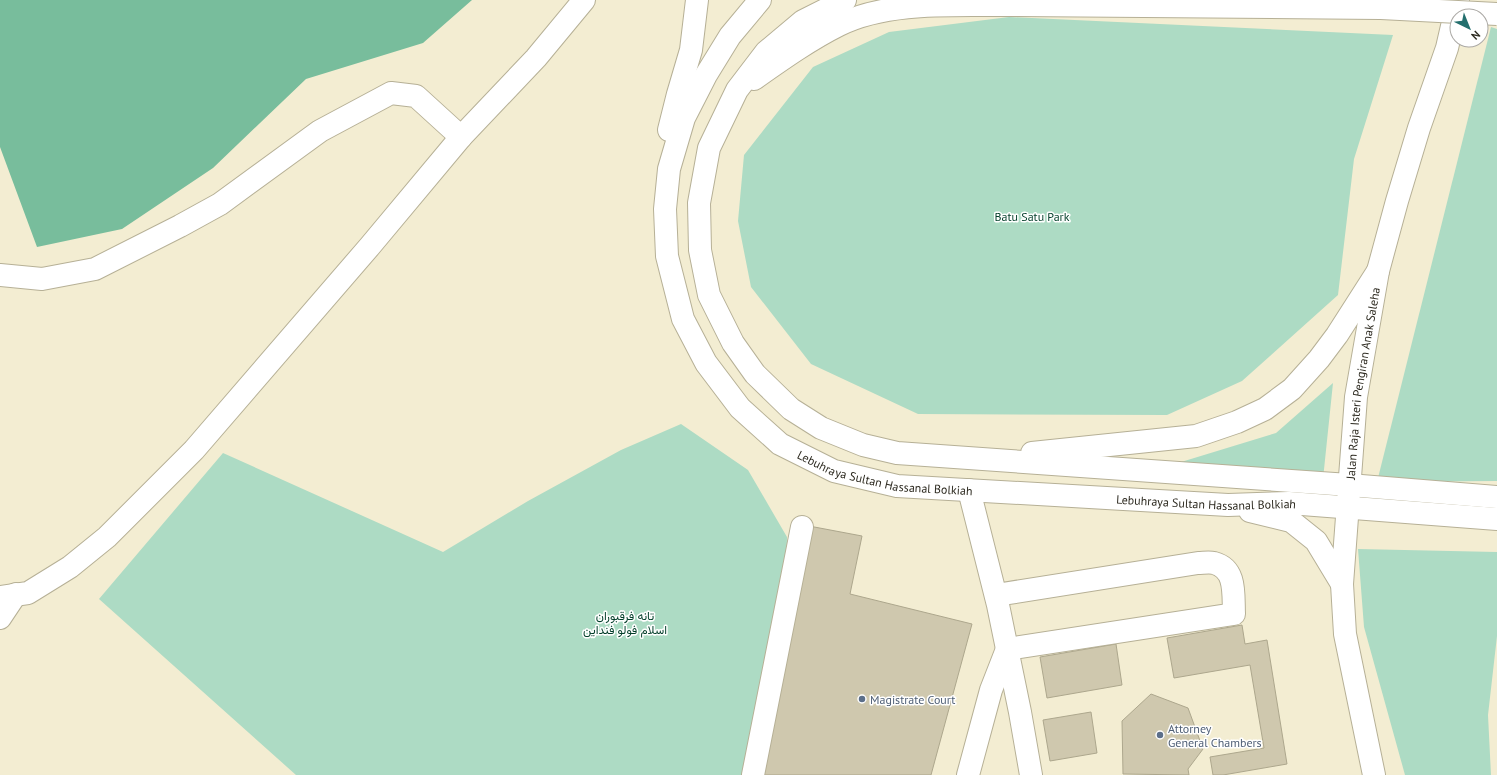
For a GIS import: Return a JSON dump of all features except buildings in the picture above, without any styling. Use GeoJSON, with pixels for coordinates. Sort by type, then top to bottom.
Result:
{"type":"FeatureCollection","features":[{"type":"Feature","properties":{"kind":"main road"},"geometry":{"type":"LineString","coordinates":[[0,618],[8,596],[28,592],[70,567],[107,537],[194,450],[370,246],[461,137],[536,58],[584,0]]}},
{"type":"Feature","properties":{"kind":"main road"},"geometry":{"type":"LineString","coordinates":[[669,169],[668,133],[691,50],[697,0]]}},
{"type":"Feature","properties":{"kind":"main road","name":"Lebuhraya Sultan Hassanal Bolkiah"},"geometry":{"type":"LineString","coordinates":[[760,0],[730,36],[706,75],[684,118],[669,169],[665,209],[667,256],[683,319],[706,364],[740,408],[780,444],[834,471],[897,486],[1228,505],[1289,502],[1497,518]]}},
{"type":"Feature","properties":{"kind":"main road","name":"Lebuhraya Sultan Hassanal Bolkiah"},"geometry":{"type":"LineString","coordinates":[[845,0],[803,21],[766,52],[737,90],[709,148],[699,203],[700,250],[709,295],[733,343],[755,374],[791,409],[821,428],[862,445],[897,453],[1497,497]]}},
{"type":"Feature","properties":{"kind":"main road","name":"Jalan Raja Isteri Pengiran Anak Saleha"},"geometry":{"type":"LineString","coordinates":[[1374,775],[1345,634],[1342,584],[1356,398],[1378,271],[1396,201],[1446,48],[1458,0]]}},
{"type":"Feature","properties":{"kind":"main road"},"geometry":{"type":"LineString","coordinates":[[737,90],[812,40],[839,24],[866,14],[902,8],[1012,5],[1381,8],[1497,14]]}},
{"type":"Feature","properties":{"kind":"main road"},"geometry":{"type":"LineString","coordinates":[[1446,48],[1449,40]]}},
{"type":"Feature","properties":{"kind":"main road"},"geometry":{"type":"LineString","coordinates":[[0,275],[42,279],[95,269],[220,204],[320,131],[391,93],[416,96],[461,137]]}},
{"type":"Feature","properties":{"kind":"main road"},"geometry":{"type":"LineString","coordinates":[[969,459],[1196,436],[1237,422],[1265,409],[1292,389],[1337,335],[1378,271]]}},
{"type":"Feature","properties":{"kind":"main road"},"geometry":{"type":"LineString","coordinates":[[969,490],[996,595],[1031,775]]}},
{"type":"Feature","properties":{"kind":"main road"},"geometry":{"type":"LineString","coordinates":[[1228,505],[1291,521],[1316,541],[1342,584]]}},
{"type":"Feature","properties":{"kind":"main road"},"geometry":{"type":"LineString","coordinates":[[753,775],[802,527]]}},
{"type":"Feature","properties":{"kind":"main road"},"geometry":{"type":"LineString","coordinates":[[996,595],[1198,563],[1213,562],[1223,567],[1231,575],[1234,614],[1007,649]]}},
{"type":"Feature","properties":{"kind":"main road"},"geometry":{"type":"LineString","coordinates":[[968,775],[991,690],[1007,649]]}},
{"type":"Feature","properties":{"kind":"green space"},"geometry":{"type":"Polygon","coordinates":[[[0,0],[472,0],[423,43],[306,79],[213,168],[122,229],[37,247],[0,147],[0,0]]]}},
{"type":"Feature","properties":{"kind":"green space","name":"Batu Satu Park"},"geometry":{"type":"Polygon","coordinates":[[[1009,17],[1393,35],[1354,159],[1338,295],[1242,381],[1167,415],[918,414],[811,364],[751,287],[738,221],[744,155],[813,67],[889,32],[1009,17]]]}},
{"type":"Feature","properties":{"kind":"green space"},"geometry":{"type":"Polygon","coordinates":[[[1491,27],[1497,29],[1497,481],[1377,482],[1486,48],[1489,48],[1489,35],[1491,27]]]}},
{"type":"Feature","properties":{"kind":"green space"},"geometry":{"type":"Polygon","coordinates":[[[1333,383],[1323,479],[1168,466],[1276,433],[1333,383]]]}},
{"type":"Feature","properties":{"kind":"green space","name":"تانه فرقبوران اسلام فولو فنداين"},"geometry":{"type":"Polygon","coordinates":[[[681,424],[748,470],[787,537],[786,595],[750,775],[296,775],[99,599],[223,453],[443,552],[528,501],[621,450],[681,424]]]}},
{"type":"Feature","properties":{"kind":"green space"},"geometry":{"type":"Polygon","coordinates":[[[1358,549],[1497,552],[1497,636],[1488,715],[1491,775],[1405,775],[1364,627],[1358,549]]]}},
{"type":"Feature","properties":{"kind":"place","name":"Magistrate Court"},"geometry":{"type":"Point","coordinates":[862,699]}},
{"type":"Feature","properties":{"kind":"place","name":"Attorney General Chambers"},"geometry":{"type":"Point","coordinates":[1160,735]}}]}
